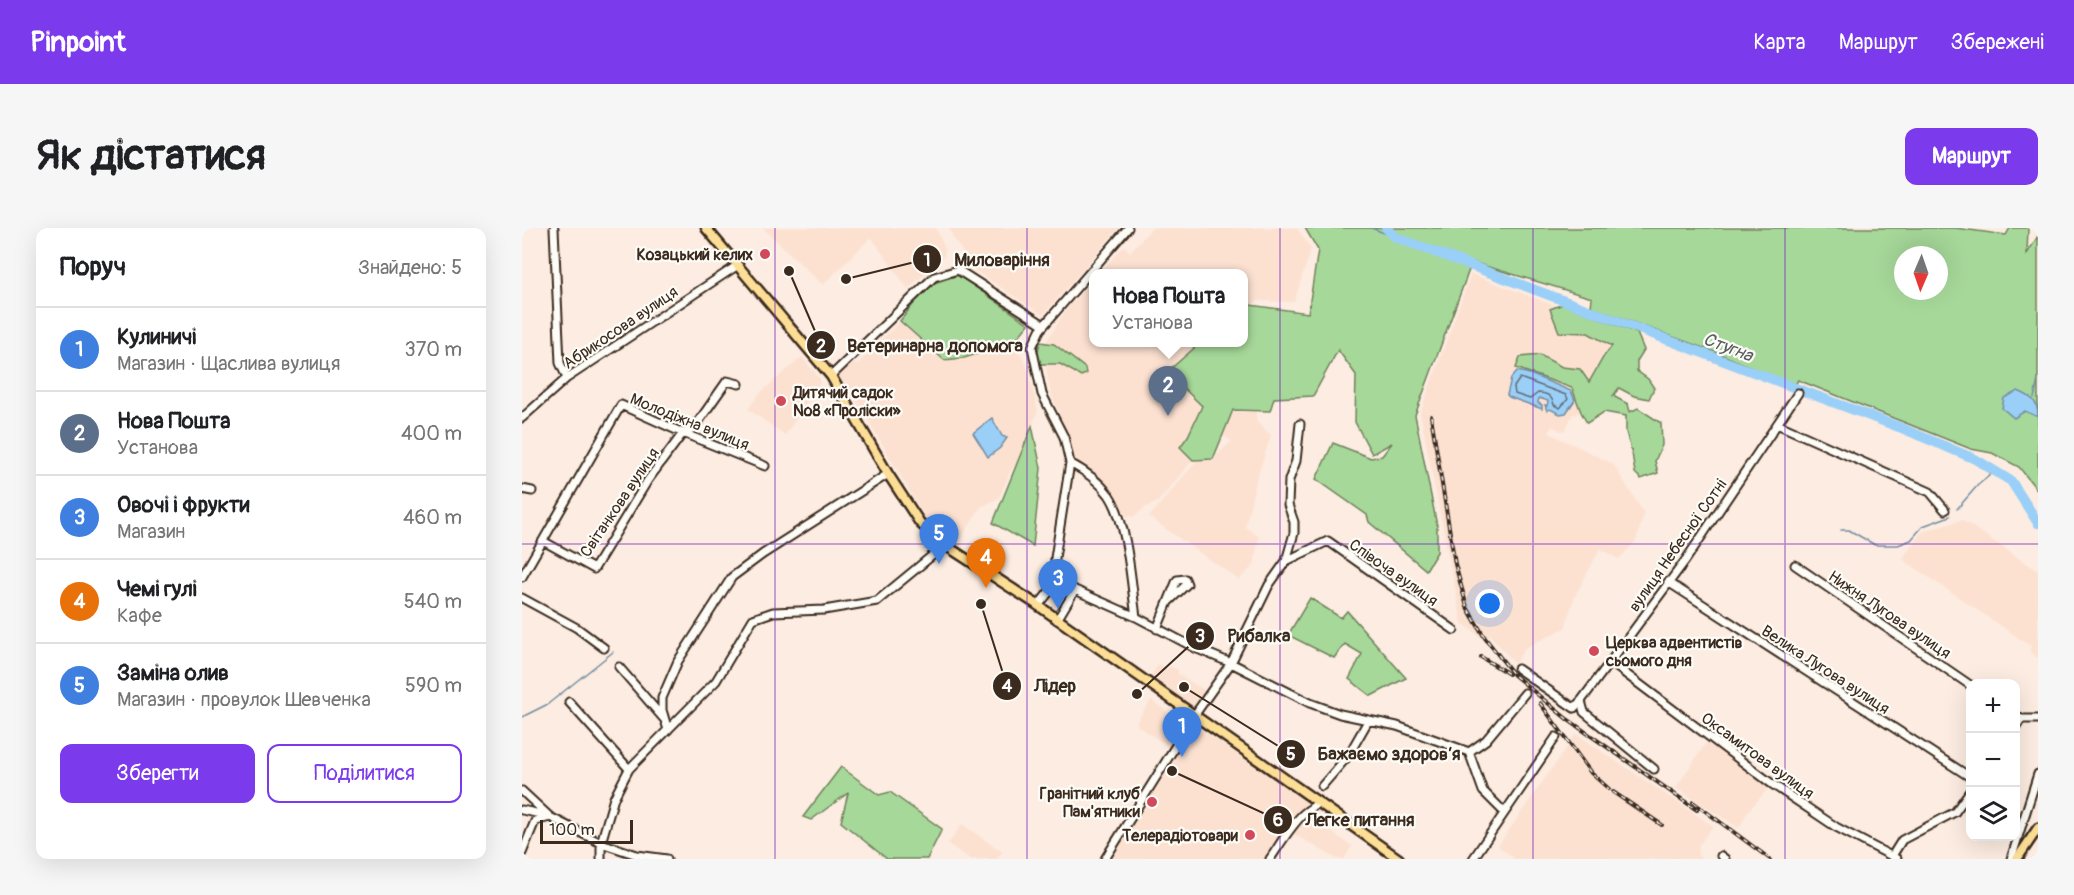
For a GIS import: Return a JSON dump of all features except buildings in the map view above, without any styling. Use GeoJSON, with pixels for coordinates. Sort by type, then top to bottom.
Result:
{"type":"FeatureCollection","features":[{"type":"Feature","properties":{"kind":"main road"},"geometry":{"type":"LineString","coordinates":[[706,228],[831,376],[888,474],[920,523],[945,545],[1038,606],[1399,859]]}},
{"type":"Feature","properties":{"kind":"main road"},"geometry":{"type":"LineString","coordinates":[[2017,859],[2038,828]]}},
{"type":"Feature","properties":{"kind":"street"},"geometry":{"type":"LineString","coordinates":[[554,228],[560,363],[567,378]]}},
{"type":"Feature","properties":{"kind":"street"},"geometry":{"type":"LineString","coordinates":[[1092,269],[1128,228]]}},
{"type":"Feature","properties":{"kind":"street","name":"Абрикосова вулиця"},"geometry":{"type":"LineString","coordinates":[[522,418],[567,378],[738,265]]}},
{"type":"Feature","properties":{"kind":"street"},"geometry":{"type":"LineString","coordinates":[[831,376],[934,277],[958,270],[1044,325]]}},
{"type":"Feature","properties":{"kind":"street"},"geometry":{"type":"LineString","coordinates":[[1089,273],[1044,325],[1032,347],[1042,394],[1064,437],[1070,463],[1055,558],[1055,570],[1059,579],[1075,590],[1136,617],[1311,703],[1340,714],[1397,726],[1469,752]]}},
{"type":"Feature","properties":{"kind":"street","name":"Світанкова вулиця"},"geometry":{"type":"LineString","coordinates":[[543,540],[594,569],[648,480],[683,433],[693,428],[727,381],[739,384]]}},
{"type":"Feature","properties":{"kind":"street","name":"вулиця Небесної Сотні"},"geometry":{"type":"LineString","coordinates":[[1518,669],[1574,708],[1685,561],[1798,393]]}},
{"type":"Feature","properties":{"kind":"street","name":"Молодіжна вулиця"},"geometry":{"type":"LineString","coordinates":[[522,577],[621,405],[765,466]]}},
{"type":"Feature","properties":{"kind":"street"},"geometry":{"type":"LineString","coordinates":[[1105,859],[1194,716],[1230,663],[1269,585],[1286,561],[1294,533],[1294,522],[1288,505],[1289,480],[1296,461],[1300,424]]}},
{"type":"Feature","properties":{"kind":"street"},"geometry":{"type":"LineString","coordinates":[[1777,424],[1930,492],[1945,510]]}},
{"type":"Feature","properties":{"kind":"street"},"geometry":{"type":"LineString","coordinates":[[1070,463],[1089,474],[1109,496],[1122,525],[1136,617]]}},
{"type":"Feature","properties":{"kind":"street"},"geometry":{"type":"LineString","coordinates":[[668,730],[662,698],[678,662],[732,577],[763,554],[888,474]]}},
{"type":"Feature","properties":{"kind":"street"},"geometry":{"type":"LineString","coordinates":[[522,489],[532,490]]}},
{"type":"Feature","properties":{"kind":"street","name":"Співоча вулиця"},"geometry":{"type":"LineString","coordinates":[[1286,561],[1328,542],[1454,630]]}},
{"type":"Feature","properties":{"kind":"street"},"geometry":{"type":"LineString","coordinates":[[601,859],[601,843],[614,798],[629,769],[716,681],[753,619],[773,612],[824,610],[877,601],[945,545]]}},
{"type":"Feature","properties":{"kind":"street","name":"Нижня Лугова вулиця"},"geometry":{"type":"LineString","coordinates":[[1795,565],[1966,682]]}},
{"type":"Feature","properties":{"kind":"street"},"geometry":{"type":"LineString","coordinates":[[1038,606],[1059,579]]}},
{"type":"Feature","properties":{"kind":"street","name":"Велика Лугова вулиця"},"geometry":{"type":"LineString","coordinates":[[1668,582],[1966,774]]}},
{"type":"Feature","properties":{"kind":"street"},"geometry":{"type":"LineString","coordinates":[[1057,620],[1075,590]]}},
{"type":"Feature","properties":{"kind":"street"},"geometry":{"type":"LineString","coordinates":[[522,598],[577,628],[604,648]]}},
{"type":"Feature","properties":{"kind":"street"},"geometry":{"type":"LineString","coordinates":[[1157,629],[1168,602]]}},
{"type":"Feature","properties":{"kind":"street","name":"Оксамитова вулиця"},"geometry":{"type":"LineString","coordinates":[[1610,662],[1781,790],[1836,827],[1894,858]]}},
{"type":"Feature","properties":{"kind":"street"},"geometry":{"type":"LineString","coordinates":[[619,667],[665,721]]}},
{"type":"Feature","properties":{"kind":"street"},"geometry":{"type":"LineString","coordinates":[[1469,752],[1486,740],[1525,693]]}},
{"type":"Feature","properties":{"kind":"street"},"geometry":{"type":"LineString","coordinates":[[1581,701],[1584,712],[1654,769]]}},
{"type":"Feature","properties":{"kind":"street"},"geometry":{"type":"LineString","coordinates":[[569,702],[629,769]]}},
{"type":"Feature","properties":{"kind":"street"},"geometry":{"type":"LineString","coordinates":[[2020,717],[2038,719]]}},
{"type":"Feature","properties":{"kind":"street"},"geometry":{"type":"LineString","coordinates":[[1322,786],[1348,756],[1368,721]]}},
{"type":"Feature","properties":{"kind":"street"},"geometry":{"type":"LineString","coordinates":[[1473,859],[1556,737]]}},
{"type":"Feature","properties":{"kind":"street"},"geometry":{"type":"LineString","coordinates":[[1469,752],[1483,791],[1504,812]]}},
{"type":"Feature","properties":{"kind":"street"},"geometry":{"type":"LineString","coordinates":[[2011,859],[2038,774]]}},
{"type":"Feature","properties":{"kind":"street"},"geometry":{"type":"LineString","coordinates":[[522,791],[550,817]]}},
{"type":"Feature","properties":{"kind":"street"},"geometry":{"type":"LineString","coordinates":[[1894,858],[1902,840],[1955,812],[1966,798]]}},
{"type":"Feature","properties":{"kind":"street"},"geometry":{"type":"LineString","coordinates":[[1270,859],[1306,811],[1313,809],[1318,802]]}},
{"type":"Feature","properties":{"kind":"street"},"geometry":{"type":"LineString","coordinates":[[522,810],[550,817],[601,843],[636,857],[667,859]]}},
{"type":"Feature","properties":{"kind":"street"},"geometry":{"type":"LineString","coordinates":[[522,853],[535,821],[550,817]]}},
{"type":"Feature","properties":{"kind":"shaded area"},"geometry":{"type":"Polygon","coordinates":[[[763,228],[936,228],[945,249],[944,256],[908,289],[871,237],[823,285],[763,228]]]}},
{"type":"Feature","properties":{"kind":"shaded area"},"geometry":{"type":"Polygon","coordinates":[[[949,228],[1119,228],[1043,315],[974,270],[949,228]]]}},
{"type":"Feature","properties":{"kind":"shaded area"},"geometry":{"type":"Polygon","coordinates":[[[1152,228],[1297,228],[1311,249],[1294,302],[1256,301],[1248,308],[1248,269],[1103,269],[1124,246],[1130,252],[1152,228]]]}},
{"type":"Feature","properties":{"kind":"shaded area"},"geometry":{"type":"Polygon","coordinates":[[[1471,274],[1627,333],[1590,395],[1576,415],[1573,414],[1565,430],[1561,431],[1552,426],[1549,431],[1613,464],[1644,513],[1636,541],[1619,559],[1600,549],[1574,598],[1565,628],[1525,648],[1515,664],[1490,635],[1485,640],[1462,623],[1420,413],[1471,274]]]}},
{"type":"Feature","properties":{"kind":"shaded area"},"geometry":{"type":"Polygon","coordinates":[[[1089,284],[1089,347],[1209,347],[1207,407],[1198,454],[1158,502],[1146,507],[1133,517],[1126,515],[1103,485],[1075,462],[1068,436],[1051,394],[1043,351],[1068,307],[1089,284]]]}},
{"type":"Feature","properties":{"kind":"shaded area"},"geometry":{"type":"Polygon","coordinates":[[[900,321],[944,360],[964,358],[1013,343],[1026,363],[1038,411],[1016,465],[1011,470],[999,498],[981,507],[958,543],[924,516],[861,408],[838,375],[849,363],[858,364],[900,321]]]}},
{"type":"Feature","properties":{"kind":"shaded area","name":"Дитячий садок №8 «Проліски»"},"geometry":{"type":"Polygon","coordinates":[[[802,357],[820,379],[820,383],[785,435],[748,409],[760,393],[802,357]]]}},
{"type":"Feature","properties":{"kind":"shaded area"},"geometry":{"type":"Polygon","coordinates":[[[1255,411],[1257,422],[1271,435],[1256,481],[1245,527],[1259,537],[1254,565],[1239,580],[1149,517],[1205,451],[1208,449],[1217,455],[1232,441],[1219,434],[1221,425],[1234,412],[1255,411]]]}},
{"type":"Feature","properties":{"kind":"shaded area"},"geometry":{"type":"Polygon","coordinates":[[[1962,520],[2038,571],[2038,658],[2030,652],[2032,647],[1902,559],[1922,532],[1962,520]]]}},
{"type":"Feature","properties":{"kind":"shaded area"},"geometry":{"type":"Polygon","coordinates":[[[1158,664],[1168,669],[1170,666],[1178,670],[1178,674],[1209,693],[1194,716],[1147,683],[1158,664]]]}},
{"type":"Feature","properties":{"kind":"shaded area"},"geometry":{"type":"Polygon","coordinates":[[[1151,700],[1183,724],[1168,746],[1138,726],[1137,721],[1151,700]]]}},
{"type":"Feature","properties":{"kind":"shaded area"},"geometry":{"type":"Polygon","coordinates":[[[1204,731],[1308,803],[1267,859],[1112,859],[1192,732],[1204,731]]]}},
{"type":"Feature","properties":{"kind":"shaded area"},"geometry":{"type":"Polygon","coordinates":[[[1576,734],[1713,826],[1699,845],[1698,856],[1702,859],[1515,859],[1498,846],[1576,734]]]}},
{"type":"Feature","properties":{"kind":"shaded area"},"geometry":{"type":"Polygon","coordinates":[[[1710,737],[1772,784],[1749,810],[1739,828],[1676,788],[1710,737]]]}},
{"type":"Feature","properties":{"kind":"shaded area"},"geometry":{"type":"Polygon","coordinates":[[[1306,815],[1352,846],[1344,859],[1337,859],[1292,833],[1306,815]]]}},
{"type":"Feature","properties":{"kind":"shaded area"},"geometry":{"type":"Polygon","coordinates":[[[962,824],[1002,852],[997,859],[970,859],[948,844],[962,824]]]}},
{"type":"Feature","properties":{"kind":"green space"},"geometry":{"type":"Polygon","coordinates":[[[1305,228],[1955,228],[2006,235],[2010,228],[2028,228],[2027,254],[2038,236],[2038,491],[2019,467],[1992,453],[1971,449],[1798,380],[1795,385],[1720,354],[1591,307],[1592,298],[1472,262],[1415,415],[1437,526],[1437,552],[1426,570],[1369,522],[1367,515],[1316,479],[1333,443],[1371,458],[1382,456],[1392,443],[1372,454],[1355,422],[1356,375],[1338,350],[1313,396],[1274,398],[1270,411],[1233,410],[1213,459],[1193,460],[1180,447],[1188,436],[1202,406],[1167,372],[1195,347],[1248,347],[1248,305],[1308,313],[1318,250],[1305,228]]]}},
{"type":"Feature","properties":{"kind":"green space"},"geometry":{"type":"Polygon","coordinates":[[[958,275],[1029,324],[1013,343],[964,358],[944,360],[900,321],[934,283],[958,275]]]}},
{"type":"Feature","properties":{"kind":"green space"},"geometry":{"type":"Polygon","coordinates":[[[1563,304],[1637,333],[1644,350],[1637,361],[1637,371],[1648,379],[1654,388],[1649,399],[1634,396],[1619,388],[1613,396],[1628,404],[1630,412],[1638,408],[1661,423],[1662,445],[1655,461],[1658,473],[1641,479],[1635,473],[1626,432],[1626,416],[1604,412],[1587,423],[1572,388],[1516,368],[1520,357],[1540,355],[1562,367],[1580,369],[1589,382],[1612,346],[1588,333],[1559,332],[1550,309],[1563,304]]]}},
{"type":"Feature","properties":{"kind":"green space"},"geometry":{"type":"Polygon","coordinates":[[[1040,342],[1054,344],[1085,368],[1086,374],[1081,376],[1060,364],[1041,364],[1037,356],[1040,342]]]}},
{"type":"Feature","properties":{"kind":"green space"},"geometry":{"type":"Polygon","coordinates":[[[1032,426],[1041,468],[1033,546],[993,523],[1032,426]]]}},
{"type":"Feature","properties":{"kind":"green space"},"geometry":{"type":"Polygon","coordinates":[[[1310,598],[1341,618],[1347,611],[1406,678],[1371,696],[1349,679],[1362,654],[1345,644],[1334,658],[1288,635],[1310,598]]]}},
{"type":"Feature","properties":{"kind":"green space"},"geometry":{"type":"Polygon","coordinates":[[[841,767],[879,795],[890,792],[942,829],[927,859],[887,859],[841,822],[848,793],[811,820],[803,817],[841,767]]]}},
{"type":"Feature","properties":{"kind":"water"},"geometry":{"type":"Polygon","coordinates":[[[1517,371],[1571,391],[1575,400],[1566,413],[1560,414],[1550,409],[1547,411],[1545,405],[1547,406],[1548,401],[1539,398],[1538,403],[1542,405],[1542,409],[1509,397],[1507,395],[1511,378],[1517,371]]]}},
{"type":"Feature","properties":{"kind":"water"},"geometry":{"type":"Polygon","coordinates":[[[2018,391],[2033,400],[2037,407],[2038,417],[2025,411],[2014,418],[2002,408],[2004,398],[2018,391]]]}},
{"type":"Feature","properties":{"kind":"water"},"geometry":{"type":"Polygon","coordinates":[[[992,418],[1002,436],[1007,438],[1000,448],[988,457],[973,433],[992,418]]]}},
{"type":"Feature","properties":{"kind":"waterway"},"geometry":{"type":"LineString","coordinates":[[1371,228],[1395,237]]}},
{"type":"Feature","properties":{"kind":"waterway","name":"Стугна"},"geometry":{"type":"LineString","coordinates":[[1386,228],[1395,237],[1899,427],[1975,459],[2011,481],[2038,523]]}},
{"type":"Feature","properties":{"kind":"waterway"},"geometry":{"type":"LineString","coordinates":[[2034,398],[2038,380]]}},
{"type":"Feature","properties":{"kind":"waterway"},"geometry":{"type":"LineString","coordinates":[[1957,509],[1978,485],[1995,471]]}},
{"type":"Feature","properties":{"kind":"waterway"},"geometry":{"type":"LineString","coordinates":[[1841,530],[1849,530],[1875,545],[1898,545],[1911,540],[1923,526],[1950,516]]}},
{"type":"Feature","properties":{"kind":"waterway"},"geometry":{"type":"LineString","coordinates":[[522,717],[548,704],[613,652]]}},
{"type":"Feature","properties":{"kind":"railway"},"geometry":{"type":"LineString","coordinates":[[1431,416],[1455,564],[1467,607],[1485,638],[1514,675],[1567,719],[1697,810]]}},
{"type":"Feature","properties":{"kind":"railway"},"geometry":{"type":"LineString","coordinates":[[1481,657],[1509,674]]}},
{"type":"Feature","properties":{"kind":"railway"},"geometry":{"type":"LineString","coordinates":[[1540,703],[1591,773],[1609,789]]}},
{"type":"Feature","properties":{"kind":"railway"},"geometry":{"type":"LineString","coordinates":[[1613,792],[1662,825]]}},
{"type":"Feature","properties":{"kind":"railway"},"geometry":{"type":"LineString","coordinates":[[1693,802],[1770,859]]}},
{"type":"Feature","properties":{"kind":"place","name":"Козацький келих"},"geometry":{"type":"Point","coordinates":[765,254]}},
{"type":"Feature","properties":{"kind":"place","name":"Ветеринарна допомога"},"geometry":{"type":"Point","coordinates":[789,271]}},
{"type":"Feature","properties":{"kind":"place","name":"Миловаріння"},"geometry":{"type":"Point","coordinates":[846,279]}},
{"type":"Feature","properties":{"kind":"place","name":"Дитячий садок №8 «Проліски»"},"geometry":{"type":"Point","coordinates":[781,401]}},
{"type":"Feature","properties":{"kind":"place","name":"Нова Пошта"},"geometry":{"type":"Point","coordinates":[1168,416]}},
{"type":"Feature","properties":{"kind":"place","name":"Заміна олив"},"geometry":{"type":"Point","coordinates":[939,564]}},
{"type":"Feature","properties":{"kind":"place","name":"Чемі гулі"},"geometry":{"type":"Point","coordinates":[986,588]}},
{"type":"Feature","properties":{"kind":"place","name":"Лідер"},"geometry":{"type":"Point","coordinates":[981,604]}},
{"type":"Feature","properties":{"kind":"place","name":"Овочі і фрукти"},"geometry":{"type":"Point","coordinates":[1058,609]}},
{"type":"Feature","properties":{"kind":"place","name":"Церква адвентистів сьомого дня"},"geometry":{"type":"Point","coordinates":[1594,651]}},
{"type":"Feature","properties":{"kind":"place","name":"Бажаємо здоровʼя"},"geometry":{"type":"Point","coordinates":[1184,687]}},
{"type":"Feature","properties":{"kind":"place","name":"Рибалка"},"geometry":{"type":"Point","coordinates":[1137,694]}},
{"type":"Feature","properties":{"kind":"place","name":"Кулиничі"},"geometry":{"type":"Point","coordinates":[1182,757]}},
{"type":"Feature","properties":{"kind":"place","name":"Легке питання"},"geometry":{"type":"Point","coordinates":[1172,771]}},
{"type":"Feature","properties":{"kind":"place","name":"Гранітний клуб Пам'ятники"},"geometry":{"type":"Point","coordinates":[1152,802]}},
{"type":"Feature","properties":{"kind":"place","name":"Телерадіотовари"},"geometry":{"type":"Point","coordinates":[1250,835]}}]}
